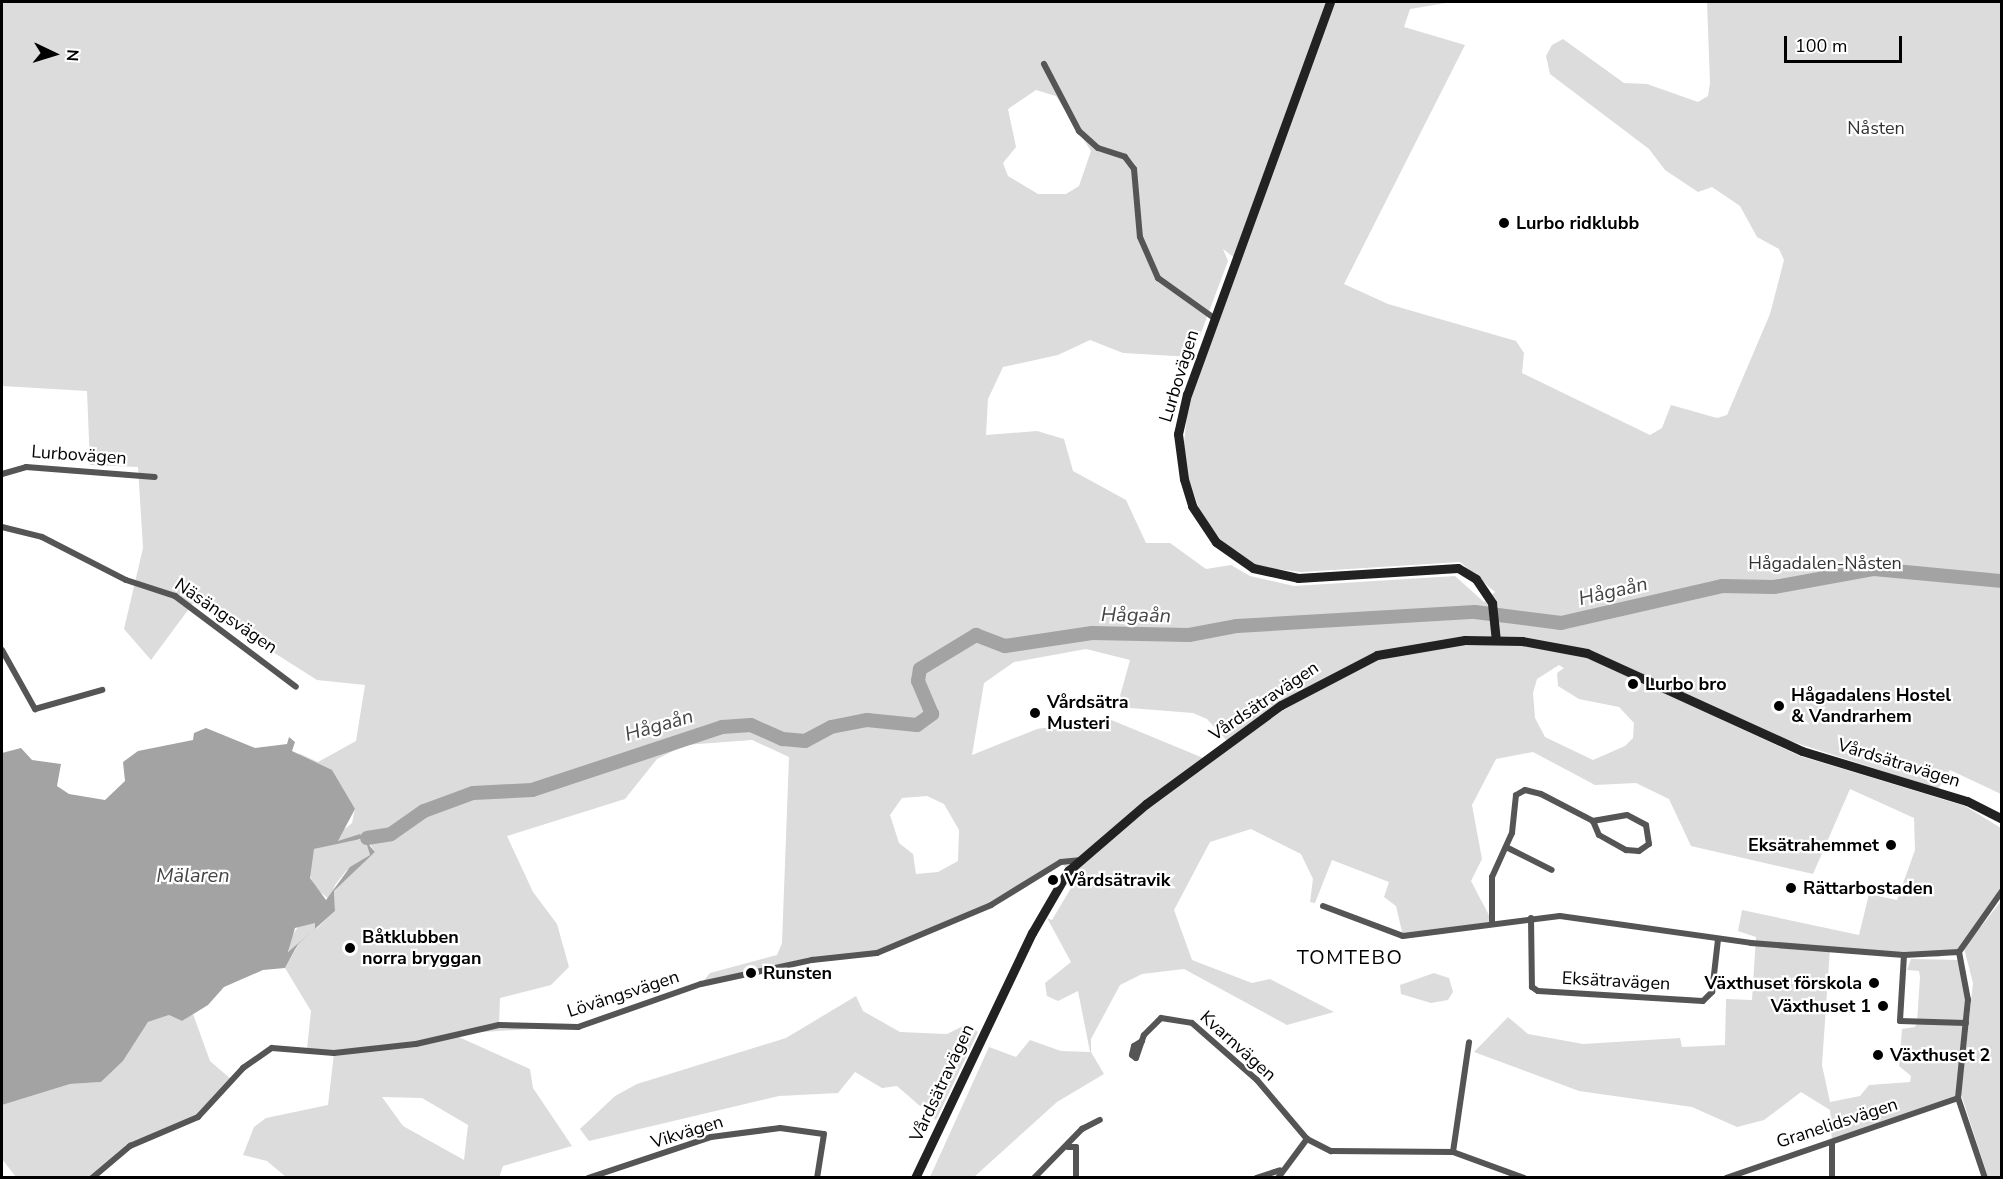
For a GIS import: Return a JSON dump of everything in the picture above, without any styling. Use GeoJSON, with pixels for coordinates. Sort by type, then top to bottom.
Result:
{"type":"FeatureCollection","features":[{"type":"Feature","properties":{"kind":"street","name":"Lurbovägen"},"geometry":{"type":"LineString","coordinates":[[1330,2],[1215,318],[1178,434],[1192,506],[1216,542],[1253,568],[1298,578],[1458,568],[1476,579],[1492,603],[1496,623],[1496,640]]}},
{"type":"Feature","properties":{"kind":"street"},"geometry":{"type":"LineString","coordinates":[[1044,64],[1079,131],[1098,148],[1125,157],[1134,169],[1140,237],[1158,278],[1215,318]]}},
{"type":"Feature","properties":{"kind":"street","name":"Lurbovägen"},"geometry":{"type":"LineString","coordinates":[[2,474],[26,467],[155,477]]}},
{"type":"Feature","properties":{"kind":"street","name":"Näsängsvägen"},"geometry":{"type":"LineString","coordinates":[[2,528],[42,537],[126,580],[176,596],[296,687]]}},
{"type":"Feature","properties":{"kind":"street","name":"Vårdsätravägen"},"geometry":{"type":"LineString","coordinates":[[915,1178],[1032,933],[1079,860],[1281,705],[1344,668],[1410,648],[1496,640],[1547,644],[1604,659],[1802,751],[1967,801],[2001,819]]}},
{"type":"Feature","properties":{"kind":"street"},"geometry":{"type":"LineString","coordinates":[[2,650],[35,709],[102,690]]}},
{"type":"Feature","properties":{"kind":"street"},"geometry":{"type":"LineString","coordinates":[[1492,921],[1492,877],[1515,825],[1514,798],[1525,790],[1593,821],[1627,815],[1646,825],[1649,844],[1639,851],[1626,850],[1599,836],[1593,821]]}},
{"type":"Feature","properties":{"kind":"street"},"geometry":{"type":"LineString","coordinates":[[1506,847],[1552,870]]}},
{"type":"Feature","properties":{"kind":"street","name":"Lövängsvägen"},"geometry":{"type":"LineString","coordinates":[[92,1178],[130,1146],[198,1117],[243,1068],[272,1048],[334,1053],[416,1044],[499,1025],[578,1026],[701,984],[812,960],[878,953],[991,905],[1060,862],[1079,860]]}},
{"type":"Feature","properties":{"kind":"street"},"geometry":{"type":"LineString","coordinates":[[1985,1178],[1958,1098],[1966,1023],[1966,978],[1959,952],[2001,891]]}},
{"type":"Feature","properties":{"kind":"street"},"geometry":{"type":"LineString","coordinates":[[1323,906],[1403,936],[1442,934],[1492,921],[1531,918],[1598,919],[1718,939],[1904,956],[1959,952]]}},
{"type":"Feature","properties":{"kind":"street","name":"Eksätravägen"},"geometry":{"type":"LineString","coordinates":[[1531,918],[1532,987],[1538,991],[1703,1001],[1712,992],[1718,939]]}},
{"type":"Feature","properties":{"kind":"street"},"geometry":{"type":"LineString","coordinates":[[1904,956],[1900,1021],[1966,1023]]}},
{"type":"Feature","properties":{"kind":"street","name":"Kvarnvägen"},"geometry":{"type":"LineString","coordinates":[[1142,1041],[1161,1018],[1192,1023],[1257,1080],[1307,1139]]}},
{"type":"Feature","properties":{"kind":"street"},"geometry":{"type":"LineString","coordinates":[[1453,1152],[1469,1042]]}},
{"type":"Feature","properties":{"kind":"street","name":"Granelidsvägen"},"geometry":{"type":"LineString","coordinates":[[1726,1178],[1958,1098]]}},
{"type":"Feature","properties":{"kind":"street"},"geometry":{"type":"LineString","coordinates":[[1034,1178],[1068,1147],[1082,1129],[1100,1120]]}},
{"type":"Feature","properties":{"kind":"street","name":"Vikvägen"},"geometry":{"type":"LineString","coordinates":[[588,1178],[711,1137],[780,1128],[824,1134],[817,1178]]}},
{"type":"Feature","properties":{"kind":"street"},"geometry":{"type":"LineString","coordinates":[[1256,1178],[1279,1174],[1307,1139],[1350,1155],[1453,1152],[1524,1178]]}},
{"type":"Feature","properties":{"kind":"street"},"geometry":{"type":"LineString","coordinates":[[1832,1143],[1832,1178]]}},
{"type":"Feature","properties":{"kind":"street"},"geometry":{"type":"LineString","coordinates":[[1068,1147],[1076,1147],[1076,1178]]}},
{"type":"Feature","properties":{"kind":"green space"},"geometry":{"type":"Polygon","coordinates":[[[2,2],[1452,2],[1410,9],[1404,27],[1465,45],[1344,284],[1388,304],[1516,341],[1524,353],[1522,373],[1650,435],[1662,428],[1671,405],[1717,418],[1727,415],[1770,314],[1784,260],[1779,249],[1757,237],[1740,206],[1712,187],[1698,192],[1665,170],[1649,149],[1550,74],[1546,56],[1552,45],[1563,39],[1624,83],[1647,84],[1698,102],[1708,96],[1710,83],[1707,2],[2001,2],[2001,794],[1950,770],[1938,789],[1781,738],[1724,711],[1722,720],[1800,756],[1965,806],[2001,828],[2001,891],[1980,928],[2001,901],[2001,1177],[1988,1177],[1961,1094],[1973,983],[1964,948],[1939,957],[1830,948],[1822,1065],[1830,1102],[1860,1096],[1869,1085],[1910,1082],[1911,1076],[1899,1066],[1902,1029],[1915,1027],[1917,1022],[1920,977],[1919,971],[1907,970],[1911,959],[1962,960],[1968,1000],[1958,1098],[1832,1143],[1830,1110],[1801,1092],[1764,1120],[1737,1127],[1692,1107],[1579,1091],[1474,1052],[1508,1017],[1528,1034],[1583,1044],[1680,1038],[1682,1047],[1725,1045],[1726,999],[1752,1000],[1756,937],[1738,931],[1742,910],[1859,935],[1869,894],[1897,900],[1915,850],[1914,818],[1850,789],[1813,874],[1691,846],[1669,799],[1636,783],[1595,785],[1533,752],[1496,759],[1472,805],[1482,859],[1471,881],[1492,921],[1442,934],[1403,936],[1396,906],[1384,897],[1389,882],[1332,860],[1315,903],[1310,902],[1313,879],[1301,854],[1251,829],[1210,842],[1174,910],[1192,960],[1252,983],[1270,979],[1334,1012],[1287,1025],[1184,969],[1142,974],[1120,985],[1091,1039],[1091,1052],[1104,1074],[1057,1102],[974,1177],[930,1177],[989,1047],[1016,1057],[1030,1040],[1061,1051],[1090,1052],[1078,991],[1058,1001],[1047,996],[1045,983],[1071,962],[1047,918],[1052,920],[1077,878],[1060,862],[991,905],[877,953],[812,960],[701,984],[710,973],[777,955],[782,943],[789,757],[752,740],[685,745],[657,759],[625,799],[507,836],[533,892],[557,924],[569,967],[551,985],[500,998],[499,1025],[547,1028],[452,1034],[530,1069],[533,1088],[572,1146],[503,1166],[499,1178],[286,1177],[267,1161],[243,1155],[254,1127],[266,1118],[328,1105],[334,1053],[307,1049],[311,1011],[285,968],[297,947],[290,953],[287,943],[300,924],[315,923],[316,929],[335,911],[334,891],[375,852],[370,844],[370,855],[346,871],[335,885],[330,900],[314,887],[308,870],[314,849],[357,839],[370,843],[360,834],[339,842],[336,836],[352,823],[355,809],[346,804],[308,815],[309,797],[322,786],[298,753],[318,762],[356,741],[365,685],[317,680],[194,602],[151,660],[124,629],[143,548],[138,467],[90,465],[87,391],[2,386],[2,2]],[[1036,90],[1008,109],[1016,147],[1003,163],[1008,176],[1038,194],[1066,194],[1079,186],[1091,151],[1056,96],[1036,90]],[[1223,249],[1228,261],[1192,357],[1123,353],[1090,340],[1058,355],[1003,367],[988,399],[986,435],[1037,431],[1064,439],[1073,471],[1126,500],[1146,543],[1170,543],[1206,569],[1231,565],[1250,576],[1294,586],[1455,576],[1484,602],[1495,592],[1460,562],[1301,572],[1253,566],[1229,550],[1201,514],[1182,460],[1188,406],[1240,262],[1223,249]],[[1086,649],[1014,662],[984,683],[972,755],[1037,729],[1109,719],[1208,760],[1230,744],[1207,719],[1193,713],[1117,707],[1130,660],[1086,649]],[[1559,665],[1537,679],[1533,693],[1535,718],[1545,737],[1593,760],[1625,746],[1633,738],[1634,723],[1619,707],[1579,699],[1558,686],[1557,673],[1564,668],[1559,665]],[[927,796],[902,798],[890,815],[899,843],[913,854],[916,874],[938,872],[958,861],[959,830],[944,804],[927,796]],[[382,1097],[403,1126],[464,1160],[468,1125],[422,1098],[382,1097]]]}},
{"type":"Feature","properties":{"kind":"green space"},"geometry":{"type":"Polygon","coordinates":[[[1434,973],[1449,978],[1453,992],[1448,1000],[1431,1003],[1401,994],[1400,985],[1434,973]]]}},
{"type":"Feature","properties":{"kind":"green space"},"geometry":{"type":"Polygon","coordinates":[[[856,996],[863,1011],[900,1032],[947,1034],[967,1024],[978,1032],[936,1120],[897,1086],[882,1088],[855,1072],[838,1093],[779,1096],[589,1141],[580,1129],[615,1096],[637,1084],[786,1038],[856,996]]]}},
{"type":"Feature","properties":{"kind":"green space"},"geometry":{"type":"Polygon","coordinates":[[[193,1014],[210,1061],[233,1081],[198,1117],[130,1146],[92,1177],[16,1177],[2,1159],[2,1105],[70,1084],[101,1082],[123,1061],[148,1022],[169,1015],[182,1021],[193,1014]]]}},
{"type":"Feature","properties":{"kind":"water","name":"Mälaren"},"geometry":{"type":"Polygon","coordinates":[[[206,728],[255,748],[287,744],[289,737],[295,742],[292,751],[332,770],[355,809],[338,841],[360,834],[364,838],[314,849],[310,878],[326,900],[350,867],[370,855],[366,841],[375,852],[334,891],[335,911],[315,929],[315,923],[295,928],[288,952],[311,932],[298,944],[285,968],[263,970],[224,987],[208,1005],[182,1021],[169,1015],[148,1022],[123,1061],[101,1082],[70,1084],[2,1105],[2,753],[21,748],[32,760],[61,764],[57,786],[69,794],[105,800],[125,781],[123,762],[138,751],[193,740],[194,733],[206,728]]]}},
{"type":"Feature","properties":{"kind":"waterway","name":"Hågaån"},"geometry":{"type":"LineString","coordinates":[[367,838],[391,834],[424,811],[473,793],[532,790],[722,727],[751,725],[783,739],[805,741],[831,727],[867,720],[917,725],[932,714],[918,681],[920,669],[976,635],[1005,646],[1092,633],[1189,635],[1237,626],[1475,612],[1561,623],[1722,586],[1774,587],[1874,569],[2002,581]]}},
{"type":"Feature","properties":{"kind":"place","name":"Lurbo ridklubb"},"geometry":{"type":"Point","coordinates":[1504,223]}},
{"type":"Feature","properties":{"kind":"place","name":"Lurbo bro"},"geometry":{"type":"Point","coordinates":[1633,684]}},
{"type":"Feature","properties":{"kind":"place","name":"Hågadalens Hostel & Vandrarhem"},"geometry":{"type":"Point","coordinates":[1779,706]}},
{"type":"Feature","properties":{"kind":"place","name":"Vårdsätra Musteri"},"geometry":{"type":"Point","coordinates":[1035,713]}},
{"type":"Feature","properties":{"kind":"place","name":"Eksätrahemmet"},"geometry":{"type":"Point","coordinates":[1891,845]}},
{"type":"Feature","properties":{"kind":"place","name":"Vårdsätravik"},"geometry":{"type":"Point","coordinates":[1053,880]}},
{"type":"Feature","properties":{"kind":"place","name":"Rättarbostaden"},"geometry":{"type":"Point","coordinates":[1791,888]}},
{"type":"Feature","properties":{"kind":"place","name":"Båtklubben norra bryggan"},"geometry":{"type":"Point","coordinates":[350,948]}},
{"type":"Feature","properties":{"kind":"place","name":"Runsten"},"geometry":{"type":"Point","coordinates":[751,973]}},
{"type":"Feature","properties":{"kind":"place","name":"Växthuset förskola"},"geometry":{"type":"Point","coordinates":[1874,983]}},
{"type":"Feature","properties":{"kind":"place","name":"Växthuset 1"},"geometry":{"type":"Point","coordinates":[1883,1006]}},
{"type":"Feature","properties":{"kind":"place","name":"Växthuset 2"},"geometry":{"type":"Point","coordinates":[1878,1055]}},
{"type":"Feature","properties":{"kind":"district","name":"TOMTEBO"},"geometry":{"type":"Point","coordinates":[1350,957]}},
{"type":"Feature","properties":{"kind":"park label","name":"Nåsten"},"geometry":{"type":"Point","coordinates":[1876,128]}},
{"type":"Feature","properties":{"kind":"park label","name":"Hågadalen-Nåsten"},"geometry":{"type":"Point","coordinates":[1825,563]}}]}
